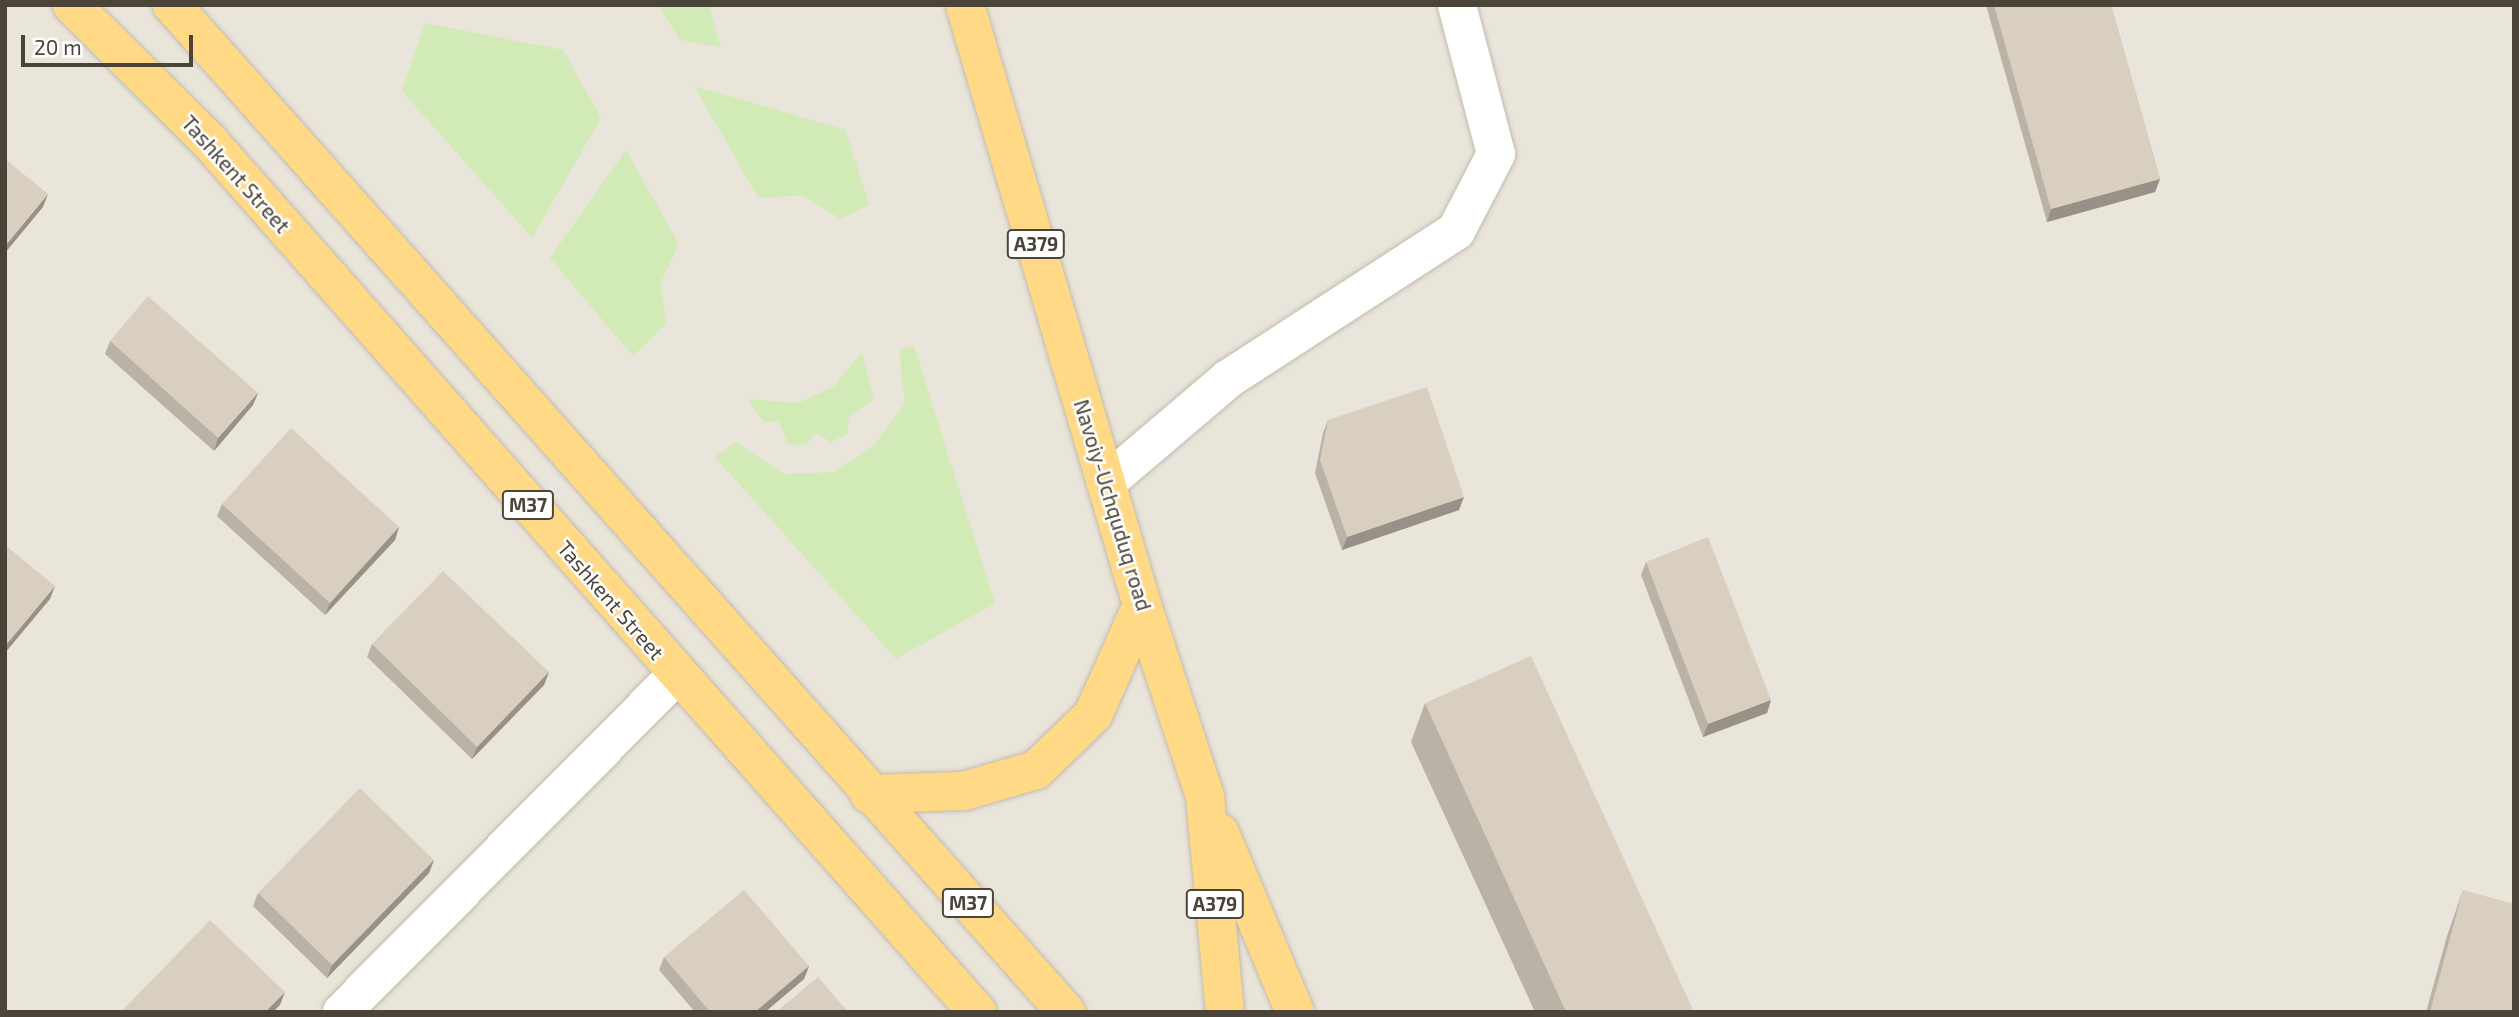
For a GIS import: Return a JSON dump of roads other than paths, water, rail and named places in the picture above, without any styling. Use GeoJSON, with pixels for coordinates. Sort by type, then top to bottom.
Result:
{"type":"FeatureCollection","features":[{"type":"Feature","properties":{"kind":"highway","name":"Tashkent Street"},"geometry":{"type":"LineString","coordinates":[[72,5],[208,140],[677,675],[977,1012]]}},
{"type":"Feature","properties":{"kind":"highway","name":"M37"},"geometry":{"type":"LineString","coordinates":[[172,5],[283,124],[869,794],[1066,1012]]}},
{"type":"Feature","properties":{"kind":"highway","name":"Navoiy-Uchquduq road"},"geometry":{"type":"LineString","coordinates":[[965,5],[1142,605],[1205,797],[1225,1012]]}},
{"type":"Feature","properties":{"kind":"highway"},"geometry":{"type":"LineString","coordinates":[[869,794],[964,791],[1036,770],[1093,715],[1142,605]]}},
{"type":"Feature","properties":{"kind":"highway"},"geometry":{"type":"LineString","coordinates":[[1205,797],[1295,1012]]}},
{"type":"Feature","properties":{"kind":"highway"},"geometry":{"type":"LineString","coordinates":[[918,947],[943,1012]]}},
{"type":"Feature","properties":{"kind":"street"},"geometry":{"type":"LineString","coordinates":[[1106,483],[1228,379],[1457,231],[1496,154],[1457,5]]}},
{"type":"Feature","properties":{"kind":"street"},"geometry":{"type":"LineString","coordinates":[[342,1012],[677,675]]}}]}
